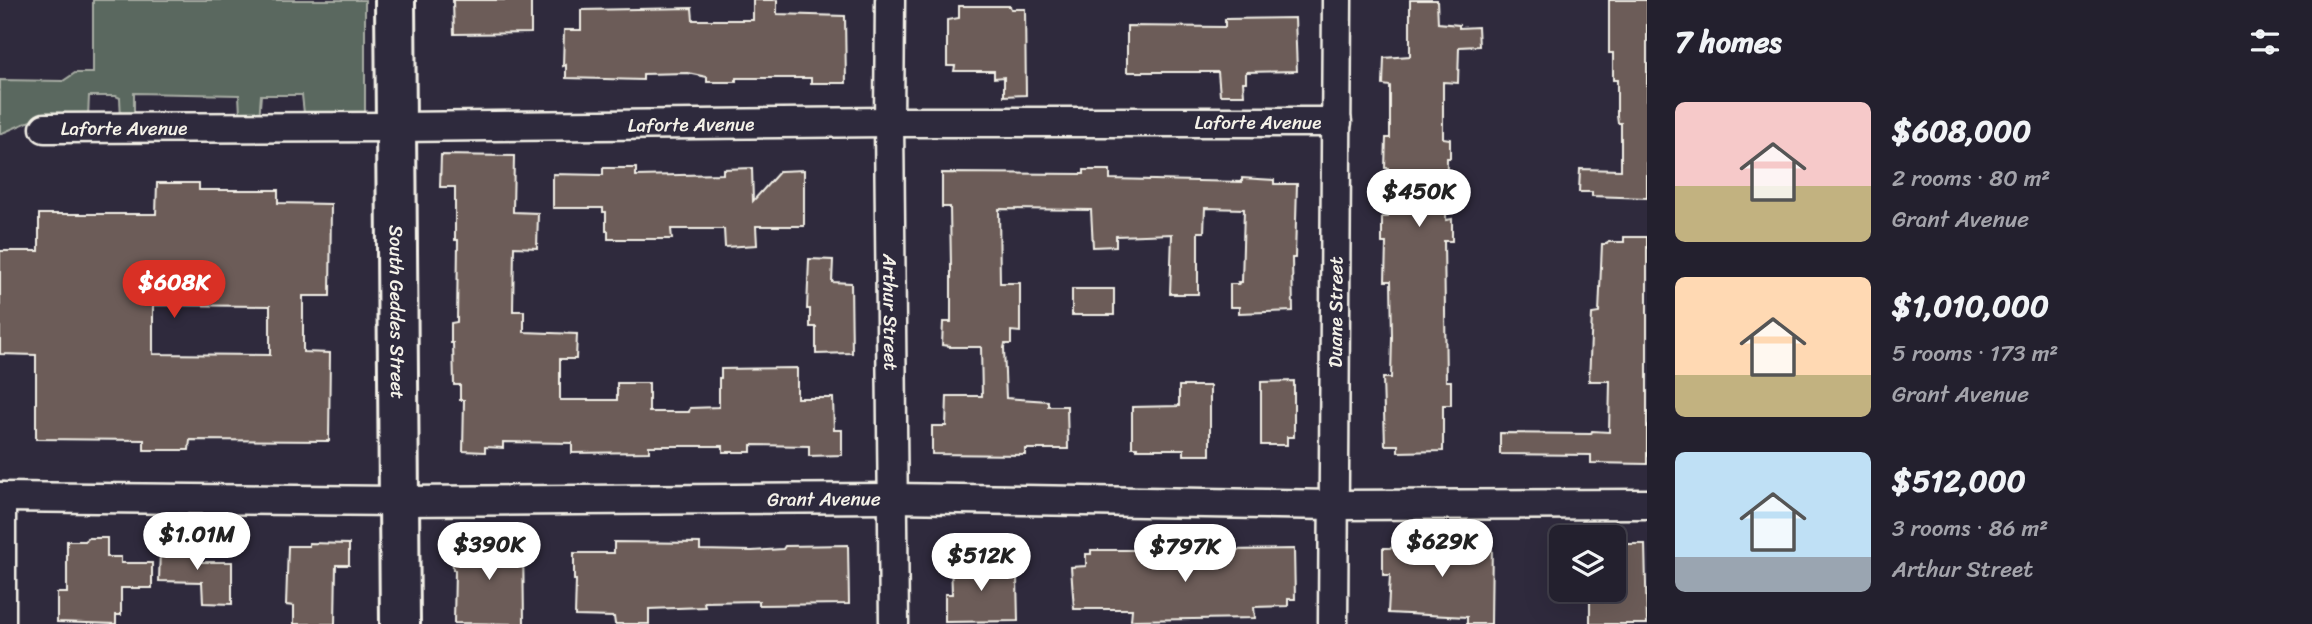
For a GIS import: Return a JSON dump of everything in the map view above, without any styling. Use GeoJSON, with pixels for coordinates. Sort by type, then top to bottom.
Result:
{"type":"FeatureCollection","features":[{"type":"Feature","properties":{"kind":"main road","name":"South Geddes Street"},"geometry":{"type":"LineString","coordinates":[[395,0],[400,624]]}},
{"type":"Feature","properties":{"kind":"street","name":"Arthur Street"},"geometry":{"type":"LineString","coordinates":[[890,0],[894,624]]}},
{"type":"Feature","properties":{"kind":"street","name":"Duane Street"},"geometry":{"type":"LineString","coordinates":[[1333,624],[1337,0]]}},
{"type":"Feature","properties":{"kind":"street","name":"Laforte Avenue"},"geometry":{"type":"LineString","coordinates":[[44,128],[1337,122]]}},
{"type":"Feature","properties":{"kind":"street","name":"Grant Avenue"},"geometry":{"type":"LineString","coordinates":[[1,497],[398,501],[894,498],[1333,505],[1647,504]]}},
{"type":"Feature","properties":{"kind":"street"},"geometry":{"type":"LineString","coordinates":[[1,497],[1,624]]}},
{"type":"Feature","properties":{"kind":"green space"},"geometry":{"type":"Polygon","coordinates":[[[93,0],[365,0],[365,112],[304,113],[302,95],[261,95],[259,120],[240,114],[239,95],[134,93],[134,118],[121,119],[120,98],[116,96],[89,96],[88,117],[35,119],[0,134],[0,80],[63,81],[75,73],[93,73],[93,0]]]}},
{"type":"Feature","properties":{"kind":"building"},"geometry":{"type":"Polygon","coordinates":[[[453,0],[531,0],[531,33],[454,34],[453,0]]]}},
{"type":"Feature","properties":{"kind":"building"},"geometry":{"type":"Polygon","coordinates":[[[753,0],[777,0],[777,14],[845,16],[846,83],[811,83],[811,78],[736,78],[736,82],[707,82],[707,77],[688,73],[643,74],[643,80],[566,78],[566,65],[563,66],[564,30],[581,30],[581,10],[692,8],[693,20],[753,20],[753,0]]]}},
{"type":"Feature","properties":{"kind":"building"},"geometry":{"type":"Polygon","coordinates":[[[1410,0],[1437,0],[1438,23],[1459,25],[1459,28],[1478,27],[1479,46],[1459,47],[1458,83],[1443,82],[1443,138],[1450,139],[1446,220],[1452,219],[1452,241],[1444,241],[1446,381],[1451,381],[1451,405],[1443,405],[1443,451],[1398,452],[1398,445],[1385,445],[1383,378],[1391,378],[1392,337],[1391,281],[1385,281],[1386,243],[1382,243],[1382,217],[1388,217],[1388,168],[1385,168],[1386,138],[1390,138],[1390,86],[1383,85],[1384,58],[1410,56],[1410,0]]]}},
{"type":"Feature","properties":{"kind":"building"},"geometry":{"type":"Polygon","coordinates":[[[1609,0],[1647,0],[1647,198],[1592,196],[1592,192],[1579,192],[1580,169],[1621,170],[1617,80],[1613,80],[1613,53],[1609,53],[1609,0]]]}},
{"type":"Feature","properties":{"kind":"building"},"geometry":{"type":"Polygon","coordinates":[[[959,6],[1010,6],[1011,9],[1025,9],[1026,95],[1004,96],[1004,77],[994,78],[994,71],[954,71],[955,66],[947,66],[947,20],[959,18],[959,6]]]}},
{"type":"Feature","properties":{"kind":"building"},"geometry":{"type":"Polygon","coordinates":[[[1295,18],[1297,71],[1246,72],[1246,82],[1243,82],[1244,95],[1220,95],[1218,72],[1127,72],[1127,26],[1225,27],[1225,19],[1295,18]]]}},
{"type":"Feature","properties":{"kind":"building"},"geometry":{"type":"Polygon","coordinates":[[[441,155],[514,156],[513,212],[538,213],[537,248],[514,247],[513,311],[524,311],[524,332],[577,334],[576,359],[560,359],[560,400],[617,400],[617,383],[649,383],[649,412],[689,412],[690,408],[719,407],[721,369],[797,368],[797,398],[833,398],[834,430],[842,430],[842,455],[809,456],[809,446],[751,445],[751,452],[723,452],[723,446],[649,446],[649,452],[572,453],[572,443],[503,442],[503,448],[485,447],[485,452],[463,451],[464,400],[460,400],[460,385],[454,385],[451,343],[451,323],[457,322],[458,240],[455,240],[455,187],[440,187],[441,155]]]}},
{"type":"Feature","properties":{"kind":"building"},"geometry":{"type":"Polygon","coordinates":[[[603,168],[636,168],[636,176],[723,174],[723,169],[752,168],[753,201],[780,171],[804,170],[804,226],[756,226],[757,245],[725,247],[724,229],[671,229],[672,239],[608,239],[606,212],[603,212],[603,208],[553,208],[553,174],[603,175],[603,168]]]}},
{"type":"Feature","properties":{"kind":"building"},"geometry":{"type":"Polygon","coordinates":[[[1084,170],[1110,170],[1110,179],[1242,182],[1242,178],[1274,180],[1274,184],[1297,184],[1295,258],[1292,258],[1293,311],[1239,313],[1239,307],[1230,307],[1230,284],[1242,282],[1244,209],[1205,208],[1204,232],[1198,232],[1198,294],[1170,294],[1172,234],[1116,236],[1116,246],[1093,247],[1091,210],[999,209],[1000,283],[1020,283],[1020,332],[1011,331],[1011,344],[1005,344],[1004,348],[1006,398],[1048,401],[1048,406],[1067,406],[1068,449],[1025,449],[1025,455],[932,454],[932,426],[946,426],[947,396],[982,396],[981,347],[942,345],[943,322],[951,322],[951,267],[950,207],[942,207],[942,173],[1084,174],[1084,170]]]}},
{"type":"Feature","properties":{"kind":"building"},"geometry":{"type":"Polygon","coordinates":[[[157,183],[199,183],[199,190],[278,190],[278,203],[331,204],[330,296],[303,296],[303,352],[330,353],[329,441],[190,440],[189,450],[144,450],[144,440],[36,439],[36,355],[0,354],[0,251],[39,251],[39,214],[156,214],[157,183]],[[153,305],[153,354],[270,355],[270,306],[153,305]]]}},
{"type":"Feature","properties":{"kind":"building"},"geometry":{"type":"Polygon","coordinates":[[[1624,237],[1647,237],[1647,464],[1591,463],[1591,455],[1500,454],[1500,433],[1609,432],[1610,381],[1589,381],[1592,314],[1599,313],[1602,244],[1624,242],[1624,237]]]}},
{"type":"Feature","properties":{"kind":"building"},"geometry":{"type":"Polygon","coordinates":[[[809,259],[833,260],[832,282],[851,283],[852,353],[816,354],[816,327],[810,327],[810,309],[807,309],[809,259]]]}},
{"type":"Feature","properties":{"kind":"building"},"geometry":{"type":"Polygon","coordinates":[[[1072,289],[1114,289],[1114,315],[1072,315],[1072,289]]]}},
{"type":"Feature","properties":{"kind":"building"},"geometry":{"type":"Polygon","coordinates":[[[1294,381],[1294,437],[1287,437],[1287,445],[1261,445],[1261,382],[1294,381]]]}},
{"type":"Feature","properties":{"kind":"building"},"geometry":{"type":"Polygon","coordinates":[[[1179,386],[1210,386],[1210,455],[1184,455],[1184,449],[1132,447],[1132,407],[1179,406],[1179,386]]]}},
{"type":"Feature","properties":{"kind":"building"},"geometry":{"type":"Polygon","coordinates":[[[1453,535],[1476,535],[1477,540],[1492,540],[1491,624],[1467,624],[1467,617],[1388,613],[1390,575],[1383,575],[1383,548],[1418,543],[1453,545],[1453,535]]]}},
{"type":"Feature","properties":{"kind":"building"},"geometry":{"type":"Polygon","coordinates":[[[87,538],[107,538],[107,557],[121,557],[121,563],[152,563],[152,588],[121,588],[121,615],[116,615],[116,624],[57,622],[57,593],[67,593],[67,541],[86,541],[87,538]]]}},
{"type":"Feature","properties":{"kind":"building"},"geometry":{"type":"Polygon","coordinates":[[[523,540],[524,624],[454,623],[455,570],[452,541],[523,540]]]}},
{"type":"Feature","properties":{"kind":"building"},"geometry":{"type":"Polygon","coordinates":[[[164,542],[194,542],[197,562],[232,562],[232,604],[203,603],[202,582],[159,581],[160,549],[164,550],[164,542]]]}},
{"type":"Feature","properties":{"kind":"building"},"geometry":{"type":"Polygon","coordinates":[[[614,542],[700,543],[700,550],[752,551],[783,549],[785,546],[848,545],[849,604],[759,605],[759,601],[704,602],[705,607],[649,609],[649,624],[615,624],[614,617],[575,616],[574,553],[614,553],[614,542]]]}},
{"type":"Feature","properties":{"kind":"building"},"geometry":{"type":"Polygon","coordinates":[[[309,543],[349,544],[349,565],[336,565],[335,624],[294,624],[294,606],[286,605],[288,546],[309,546],[309,543]]]}},
{"type":"Feature","properties":{"kind":"building"},"geometry":{"type":"Polygon","coordinates":[[[1626,544],[1645,544],[1647,624],[1590,624],[1590,602],[1626,602],[1626,544]]]}},
{"type":"Feature","properties":{"kind":"building"},"geometry":{"type":"Polygon","coordinates":[[[1294,549],[1295,599],[1288,599],[1288,606],[1254,607],[1255,618],[1131,620],[1132,609],[1074,609],[1071,567],[1086,566],[1086,554],[1091,554],[1091,550],[1163,550],[1163,558],[1220,558],[1220,555],[1229,555],[1229,550],[1294,549]]]}},
{"type":"Feature","properties":{"kind":"building"},"geometry":{"type":"Polygon","coordinates":[[[986,559],[986,564],[1000,563],[1000,566],[1006,566],[1006,578],[1017,578],[1018,621],[945,622],[945,594],[952,594],[951,560],[986,559]]]}}]}
